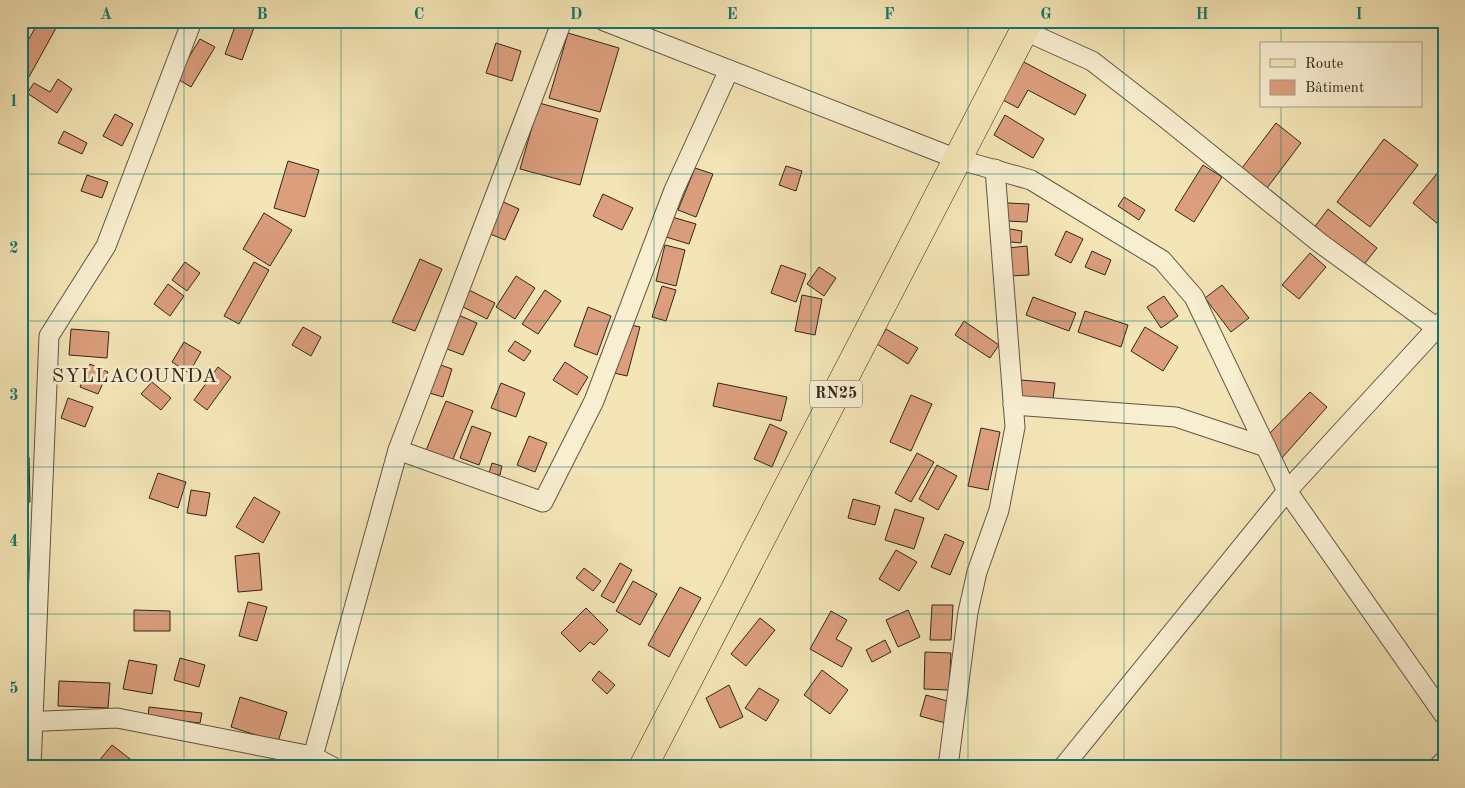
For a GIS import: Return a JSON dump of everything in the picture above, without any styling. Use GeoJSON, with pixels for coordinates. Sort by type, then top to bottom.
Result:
{"type":"FeatureCollection","features":[{"type":"Feature","properties":{"kind":"main road","name":"RN25"},"geometry":{"type":"LineString","coordinates":[[643,767],[1026,26]]}},
{"type":"Feature","properties":{"kind":"street"},"geometry":{"type":"LineString","coordinates":[[31,767],[27,722],[49,336],[106,246],[192,21]]}},
{"type":"Feature","properties":{"kind":"street"},"geometry":{"type":"LineString","coordinates":[[311,762],[398,450],[562,21]]}},
{"type":"Feature","properties":{"kind":"street"},"geometry":{"type":"LineString","coordinates":[[604,21],[957,159],[1031,180],[1162,260],[1194,297],[1287,491],[1444,715]]}},
{"type":"Feature","properties":{"kind":"street"},"geometry":{"type":"LineString","coordinates":[[1026,26],[1092,61],[1320,243],[1442,326],[1287,491],[1063,767]]}},
{"type":"Feature","properties":{"kind":"street"},"geometry":{"type":"LineString","coordinates":[[398,450],[543,502],[594,401],[674,190],[728,70]]}},
{"type":"Feature","properties":{"kind":"street"},"geometry":{"type":"LineString","coordinates":[[948,767],[968,612],[977,572],[999,510],[1015,427],[995,169]]}},
{"type":"Feature","properties":{"kind":"street"},"geometry":{"type":"LineString","coordinates":[[1013,405],[1176,417],[1266,448]]}},
{"type":"Feature","properties":{"kind":"street"},"geometry":{"type":"LineString","coordinates":[[27,722],[117,718],[333,767]]}},
{"type":"Feature","properties":{"kind":"street"},"geometry":{"type":"LineString","coordinates":[[1438,767],[1444,762]]}},
{"type":"Feature","properties":{"kind":"building"},"geometry":{"type":"Polygon","coordinates":[[[39,21],[43,21],[56,28],[24,86],[21,85],[21,53],[39,21]]]}},
{"type":"Feature","properties":{"kind":"building"},"geometry":{"type":"Polygon","coordinates":[[[237,21],[245,21],[255,25],[242,60],[225,54],[237,21]]]}},
{"type":"Feature","properties":{"kind":"building"},"geometry":{"type":"Polygon","coordinates":[[[568,33],[619,48],[600,112],[549,98],[568,33]]]}},
{"type":"Feature","properties":{"kind":"building"},"geometry":{"type":"Polygon","coordinates":[[[200,39],[215,47],[191,87],[176,78],[200,39]]]}},
{"type":"Feature","properties":{"kind":"building"},"geometry":{"type":"Polygon","coordinates":[[[496,43],[521,51],[512,81],[486,73],[496,43]]]}},
{"type":"Feature","properties":{"kind":"building"},"geometry":{"type":"Polygon","coordinates":[[[1022,61],[1086,95],[1075,115],[1028,90],[1018,108],[1001,99],[1022,61]]]}},
{"type":"Feature","properties":{"kind":"building"},"geometry":{"type":"Polygon","coordinates":[[[58,79],[72,89],[57,113],[27,93],[34,83],[50,92],[58,79]]]}},
{"type":"Feature","properties":{"kind":"building"},"geometry":{"type":"Polygon","coordinates":[[[539,103],[598,119],[580,185],[520,169],[539,103]]]}},
{"type":"Feature","properties":{"kind":"building"},"geometry":{"type":"Polygon","coordinates":[[[115,114],[133,124],[122,146],[103,136],[115,114]]]}},
{"type":"Feature","properties":{"kind":"building"},"geometry":{"type":"Polygon","coordinates":[[[1005,115],[1044,139],[1033,158],[994,135],[1005,115]]]}},
{"type":"Feature","properties":{"kind":"building"},"geometry":{"type":"Polygon","coordinates":[[[1276,123],[1301,143],[1264,192],[1239,172],[1276,123]]]}},
{"type":"Feature","properties":{"kind":"building"},"geometry":{"type":"Polygon","coordinates":[[[64,131],[87,143],[82,154],[58,143],[64,131]]]}},
{"type":"Feature","properties":{"kind":"building"},"geometry":{"type":"Polygon","coordinates":[[[1384,139],[1418,165],[1370,227],[1337,202],[1384,139]]]}},
{"type":"Feature","properties":{"kind":"building"},"geometry":{"type":"Polygon","coordinates":[[[288,161],[319,170],[305,217],[274,208],[288,161]]]}},
{"type":"Feature","properties":{"kind":"building"},"geometry":{"type":"Polygon","coordinates":[[[1203,165],[1222,177],[1194,222],[1175,210],[1203,165]]]}},
{"type":"Feature","properties":{"kind":"building"},"geometry":{"type":"Polygon","coordinates":[[[786,166],[802,171],[796,191],[779,185],[786,166]]]}},
{"type":"Feature","properties":{"kind":"building"},"geometry":{"type":"Polygon","coordinates":[[[695,168],[713,174],[696,217],[678,210],[695,168]]]}},
{"type":"Feature","properties":{"kind":"building"},"geometry":{"type":"Polygon","coordinates":[[[1439,171],[1444,175],[1444,220],[1439,225],[1413,203],[1439,171]]]}},
{"type":"Feature","properties":{"kind":"building"},"geometry":{"type":"Polygon","coordinates":[[[87,175],[108,182],[102,198],[81,191],[87,175]]]}},
{"type":"Feature","properties":{"kind":"building"},"geometry":{"type":"Polygon","coordinates":[[[603,194],[633,208],[622,230],[593,216],[603,194]]]}},
{"type":"Feature","properties":{"kind":"building"},"geometry":{"type":"Polygon","coordinates":[[[1124,197],[1145,210],[1139,220],[1118,206],[1124,197]]]}},
{"type":"Feature","properties":{"kind":"building"},"geometry":{"type":"Polygon","coordinates":[[[499,200],[519,209],[505,240],[485,232],[499,200]]]}},
{"type":"Feature","properties":{"kind":"building"},"geometry":{"type":"Polygon","coordinates":[[[1007,203],[1029,204],[1027,222],[1006,221],[1007,203]]]}},
{"type":"Feature","properties":{"kind":"building"},"geometry":{"type":"Polygon","coordinates":[[[1328,209],[1377,248],[1362,267],[1313,229],[1328,209]]]}},
{"type":"Feature","properties":{"kind":"building"},"geometry":{"type":"Polygon","coordinates":[[[264,213],[292,230],[270,266],[243,249],[264,213]]]}},
{"type":"Feature","properties":{"kind":"building"},"geometry":{"type":"Polygon","coordinates":[[[672,217],[696,224],[689,244],[666,237],[672,217]]]}},
{"type":"Feature","properties":{"kind":"building"},"geometry":{"type":"Polygon","coordinates":[[[1004,228],[1022,231],[1021,243],[1002,241],[1004,228]]]}},
{"type":"Feature","properties":{"kind":"building"},"geometry":{"type":"Polygon","coordinates":[[[1066,231],[1083,239],[1071,263],[1055,255],[1066,231]]]}},
{"type":"Feature","properties":{"kind":"building"},"geometry":{"type":"Polygon","coordinates":[[[665,245],[685,250],[676,286],[656,281],[665,245]]]}},
{"type":"Feature","properties":{"kind":"building"},"geometry":{"type":"Polygon","coordinates":[[[1027,246],[1029,275],[1010,276],[1008,248],[1027,246]]]}},
{"type":"Feature","properties":{"kind":"building"},"geometry":{"type":"Polygon","coordinates":[[[1092,251],[1111,260],[1105,275],[1085,267],[1092,251]]]}},
{"type":"Feature","properties":{"kind":"building"},"geometry":{"type":"Polygon","coordinates":[[[1310,253],[1326,267],[1299,299],[1282,285],[1310,253]]]}},
{"type":"Feature","properties":{"kind":"building"},"geometry":{"type":"Polygon","coordinates":[[[420,259],[442,269],[415,331],[392,322],[420,259]]]}},
{"type":"Feature","properties":{"kind":"building"},"geometry":{"type":"Polygon","coordinates":[[[185,262],[200,273],[187,291],[172,280],[185,262]]]}},
{"type":"Feature","properties":{"kind":"building"},"geometry":{"type":"Polygon","coordinates":[[[254,262],[269,270],[239,324],[224,316],[254,262]]]}},
{"type":"Feature","properties":{"kind":"building"},"geometry":{"type":"Polygon","coordinates":[[[781,265],[806,274],[796,302],[771,293],[781,265]]]}},
{"type":"Feature","properties":{"kind":"building"},"geometry":{"type":"Polygon","coordinates":[[[819,267],[836,278],[824,296],[807,284],[819,267]]]}},
{"type":"Feature","properties":{"kind":"building"},"geometry":{"type":"Polygon","coordinates":[[[516,276],[535,288],[515,319],[496,307],[516,276]]]}},
{"type":"Feature","properties":{"kind":"building"},"geometry":{"type":"Polygon","coordinates":[[[168,284],[184,296],[170,316],[154,304],[168,284]]]}},
{"type":"Feature","properties":{"kind":"building"},"geometry":{"type":"Polygon","coordinates":[[[1222,285],[1249,318],[1231,332],[1205,298],[1222,285]]]}},
{"type":"Feature","properties":{"kind":"building"},"geometry":{"type":"Polygon","coordinates":[[[662,286],[676,290],[666,321],[652,317],[662,286]]]}},
{"type":"Feature","properties":{"kind":"building"},"geometry":{"type":"Polygon","coordinates":[[[467,289],[495,303],[487,319],[459,305],[467,289]]]}},
{"type":"Feature","properties":{"kind":"building"},"geometry":{"type":"Polygon","coordinates":[[[545,290],[561,301],[538,334],[522,324],[545,290]]]}},
{"type":"Feature","properties":{"kind":"building"},"geometry":{"type":"Polygon","coordinates":[[[802,295],[822,299],[815,335],[795,331],[802,295]]]}},
{"type":"Feature","properties":{"kind":"building"},"geometry":{"type":"Polygon","coordinates":[[[1164,296],[1178,316],[1161,328],[1147,307],[1164,296]]]}},
{"type":"Feature","properties":{"kind":"building"},"geometry":{"type":"Polygon","coordinates":[[[1033,297],[1076,313],[1069,331],[1026,315],[1033,297]]]}},
{"type":"Feature","properties":{"kind":"building"},"geometry":{"type":"Polygon","coordinates":[[[588,307],[611,316],[597,355],[574,346],[588,307]]]}},
{"type":"Feature","properties":{"kind":"building"},"geometry":{"type":"Polygon","coordinates":[[[1085,311],[1128,325],[1121,347],[1078,332],[1085,311]]]}},
{"type":"Feature","properties":{"kind":"building"},"geometry":{"type":"Polygon","coordinates":[[[456,314],[477,323],[463,355],[442,347],[456,314]]]}},
{"type":"Feature","properties":{"kind":"building"},"geometry":{"type":"Polygon","coordinates":[[[964,321],[999,345],[990,358],[955,335],[964,321]]]}},
{"type":"Feature","properties":{"kind":"building"},"geometry":{"type":"Polygon","coordinates":[[[627,324],[640,327],[627,376],[614,373],[627,324]]]}},
{"type":"Feature","properties":{"kind":"building"},"geometry":{"type":"Polygon","coordinates":[[[303,327],[321,337],[311,356],[292,345],[303,327]]]}},
{"type":"Feature","properties":{"kind":"building"},"geometry":{"type":"Polygon","coordinates":[[[1145,327],[1178,347],[1163,371],[1131,351],[1145,327]]]}},
{"type":"Feature","properties":{"kind":"building"},"geometry":{"type":"Polygon","coordinates":[[[71,329],[109,332],[107,358],[69,355],[71,329]]]}},
{"type":"Feature","properties":{"kind":"building"},"geometry":{"type":"Polygon","coordinates":[[[886,329],[918,348],[908,364],[877,344],[886,329]]]}},
{"type":"Feature","properties":{"kind":"building"},"geometry":{"type":"Polygon","coordinates":[[[515,341],[531,351],[524,361],[508,351],[515,341]]]}},
{"type":"Feature","properties":{"kind":"building"},"geometry":{"type":"Polygon","coordinates":[[[184,342],[201,352],[189,373],[172,362],[184,342]]]}},
{"type":"Feature","properties":{"kind":"building"},"geometry":{"type":"Polygon","coordinates":[[[565,362],[588,377],[577,395],[553,380],[565,362]]]}},
{"type":"Feature","properties":{"kind":"building"},"geometry":{"type":"Polygon","coordinates":[[[435,363],[452,369],[443,397],[426,392],[435,363]]]}},
{"type":"Feature","properties":{"kind":"building"},"geometry":{"type":"Polygon","coordinates":[[[90,364],[108,372],[98,394],[80,387],[90,364]]]}},
{"type":"Feature","properties":{"kind":"building"},"geometry":{"type":"Polygon","coordinates":[[[218,367],[231,377],[207,410],[194,400],[218,367]]]}},
{"type":"Feature","properties":{"kind":"building"},"geometry":{"type":"Polygon","coordinates":[[[1021,380],[1055,383],[1053,400],[1020,398],[1021,380]]]}},
{"type":"Feature","properties":{"kind":"building"},"geometry":{"type":"Polygon","coordinates":[[[152,382],[171,398],[161,410],[141,394],[152,382]]]}},
{"type":"Feature","properties":{"kind":"building"},"geometry":{"type":"Polygon","coordinates":[[[501,383],[525,393],[516,417],[491,408],[501,383]]]}},
{"type":"Feature","properties":{"kind":"building"},"geometry":{"type":"Polygon","coordinates":[[[718,383],[787,397],[781,421],[713,406],[718,383]]]}},
{"type":"Feature","properties":{"kind":"building"},"geometry":{"type":"Polygon","coordinates":[[[1310,392],[1327,407],[1281,459],[1269,434],[1310,392]]]}},
{"type":"Feature","properties":{"kind":"building"},"geometry":{"type":"Polygon","coordinates":[[[911,395],[932,404],[911,451],[890,442],[911,395]]]}},
{"type":"Feature","properties":{"kind":"building"},"geometry":{"type":"Polygon","coordinates":[[[68,398],[93,407],[85,427],[61,418],[68,398]]]}},
{"type":"Feature","properties":{"kind":"building"},"geometry":{"type":"Polygon","coordinates":[[[446,401],[473,411],[451,464],[425,453],[446,401]]]}},
{"type":"Feature","properties":{"kind":"building"},"geometry":{"type":"Polygon","coordinates":[[[770,424],[787,432],[772,467],[754,459],[770,424]]]}},
{"type":"Feature","properties":{"kind":"building"},"geometry":{"type":"Polygon","coordinates":[[[472,426],[491,433],[479,465],[460,458],[472,426]]]}},
{"type":"Feature","properties":{"kind":"building"},"geometry":{"type":"Polygon","coordinates":[[[981,428],[1000,432],[988,490],[968,486],[981,428]]]}},
{"type":"Feature","properties":{"kind":"building"},"geometry":{"type":"Polygon","coordinates":[[[529,436],[547,443],[535,472],[517,465],[529,436]]]}},
{"type":"Feature","properties":{"kind":"building"},"geometry":{"type":"Polygon","coordinates":[[[917,453],[934,462],[911,502],[895,493],[917,453]]]}},
{"type":"Feature","properties":{"kind":"building"},"geometry":{"type":"Polygon","coordinates":[[[21,457],[29,457],[30,502],[21,502],[21,457]]]}},
{"type":"Feature","properties":{"kind":"building"},"geometry":{"type":"Polygon","coordinates":[[[492,463],[502,466],[500,475],[489,473],[492,463]]]}},
{"type":"Feature","properties":{"kind":"building"},"geometry":{"type":"Polygon","coordinates":[[[937,465],[957,476],[938,510],[919,499],[937,465]]]}},
{"type":"Feature","properties":{"kind":"building"},"geometry":{"type":"Polygon","coordinates":[[[158,473],[186,482],[178,508],[149,498],[158,473]]]}},
{"type":"Feature","properties":{"kind":"building"},"geometry":{"type":"Polygon","coordinates":[[[191,490],[210,493],[206,516],[187,513],[191,490]]]}},
{"type":"Feature","properties":{"kind":"building"},"geometry":{"type":"Polygon","coordinates":[[[254,497],[280,512],[263,543],[236,527],[254,497]]]}},
{"type":"Feature","properties":{"kind":"building"},"geometry":{"type":"Polygon","coordinates":[[[853,499],[880,506],[875,525],[848,518],[853,499]]]}},
{"type":"Feature","properties":{"kind":"building"},"geometry":{"type":"Polygon","coordinates":[[[895,509],[924,518],[914,549],[885,540],[895,509]]]}},
{"type":"Feature","properties":{"kind":"building"},"geometry":{"type":"Polygon","coordinates":[[[945,534],[964,542],[950,575],[931,567],[945,534]]]}},
{"type":"Feature","properties":{"kind":"building"},"geometry":{"type":"Polygon","coordinates":[[[896,550],[917,562],[899,591],[879,579],[896,550]]]}},
{"type":"Feature","properties":{"kind":"building"},"geometry":{"type":"Polygon","coordinates":[[[259,553],[262,590],[238,592],[235,556],[259,553]]]}},
{"type":"Feature","properties":{"kind":"building"},"geometry":{"type":"Polygon","coordinates":[[[620,563],[632,570],[614,603],[601,596],[620,563]]]}},
{"type":"Feature","properties":{"kind":"building"},"geometry":{"type":"Polygon","coordinates":[[[584,568],[601,581],[593,591],[576,578],[584,568]]]}},
{"type":"Feature","properties":{"kind":"building"},"geometry":{"type":"Polygon","coordinates":[[[633,581],[657,594],[640,625],[616,611],[633,581]]]}},
{"type":"Feature","properties":{"kind":"building"},"geometry":{"type":"Polygon","coordinates":[[[680,587],[701,598],[669,657],[648,645],[680,587]]]}},
{"type":"Feature","properties":{"kind":"building"},"geometry":{"type":"Polygon","coordinates":[[[248,602],[267,607],[257,641],[239,636],[248,602]]]}},
{"type":"Feature","properties":{"kind":"building"},"geometry":{"type":"Polygon","coordinates":[[[932,605],[953,605],[951,640],[930,640],[932,605]]]}},
{"type":"Feature","properties":{"kind":"building"},"geometry":{"type":"Polygon","coordinates":[[[586,608],[608,630],[594,645],[590,642],[580,652],[561,633],[586,608]]]}},
{"type":"Feature","properties":{"kind":"building"},"geometry":{"type":"Polygon","coordinates":[[[134,610],[170,611],[170,631],[134,631],[134,610]]]}},
{"type":"Feature","properties":{"kind":"building"},"geometry":{"type":"Polygon","coordinates":[[[908,610],[920,637],[898,647],[886,620],[908,610]]]}},
{"type":"Feature","properties":{"kind":"building"},"geometry":{"type":"Polygon","coordinates":[[[831,611],[847,620],[836,639],[852,648],[842,667],[810,649],[831,611]]]}},
{"type":"Feature","properties":{"kind":"building"},"geometry":{"type":"Polygon","coordinates":[[[760,618],[775,630],[746,666],[731,654],[760,618]]]}},
{"type":"Feature","properties":{"kind":"building"},"geometry":{"type":"Polygon","coordinates":[[[885,640],[891,652],[872,662],[866,650],[885,640]]]}},
{"type":"Feature","properties":{"kind":"building"},"geometry":{"type":"Polygon","coordinates":[[[925,652],[951,653],[949,690],[924,689],[925,652]]]}},
{"type":"Feature","properties":{"kind":"building"},"geometry":{"type":"Polygon","coordinates":[[[180,658],[205,665],[199,687],[174,680],[180,658]]]}},
{"type":"Feature","properties":{"kind":"building"},"geometry":{"type":"Polygon","coordinates":[[[129,660],[157,665],[152,694],[123,689],[129,660]]]}},
{"type":"Feature","properties":{"kind":"building"},"geometry":{"type":"Polygon","coordinates":[[[822,670],[848,690],[830,714],[804,695],[822,670]]]}},
{"type":"Feature","properties":{"kind":"building"},"geometry":{"type":"Polygon","coordinates":[[[599,671],[615,685],[607,694],[592,680],[599,671]]]}},
{"type":"Feature","properties":{"kind":"building"},"geometry":{"type":"Polygon","coordinates":[[[59,681],[110,683],[108,708],[58,706],[59,681]]]}},
{"type":"Feature","properties":{"kind":"building"},"geometry":{"type":"Polygon","coordinates":[[[729,685],[743,717],[720,728],[706,698],[729,685]]]}},
{"type":"Feature","properties":{"kind":"building"},"geometry":{"type":"Polygon","coordinates":[[[759,688],[779,700],[766,721],[745,708],[759,688]]]}},
{"type":"Feature","properties":{"kind":"building"},"geometry":{"type":"Polygon","coordinates":[[[926,695],[951,702],[945,723],[920,716],[926,695]]]}},
{"type":"Feature","properties":{"kind":"building"},"geometry":{"type":"Polygon","coordinates":[[[240,697],[287,712],[278,742],[231,727],[240,697]]]}},
{"type":"Feature","properties":{"kind":"building"},"geometry":{"type":"Polygon","coordinates":[[[149,707],[202,713],[200,723],[148,717],[149,707]]]}},
{"type":"Feature","properties":{"kind":"building"},"geometry":{"type":"Polygon","coordinates":[[[112,745],[134,762],[130,767],[105,767],[98,762],[112,745]]]}},
{"type":"Feature","properties":{"kind":"district","name":"SYLLACOUNDA"},"geometry":{"type":"Point","coordinates":[135,377]}}]}
